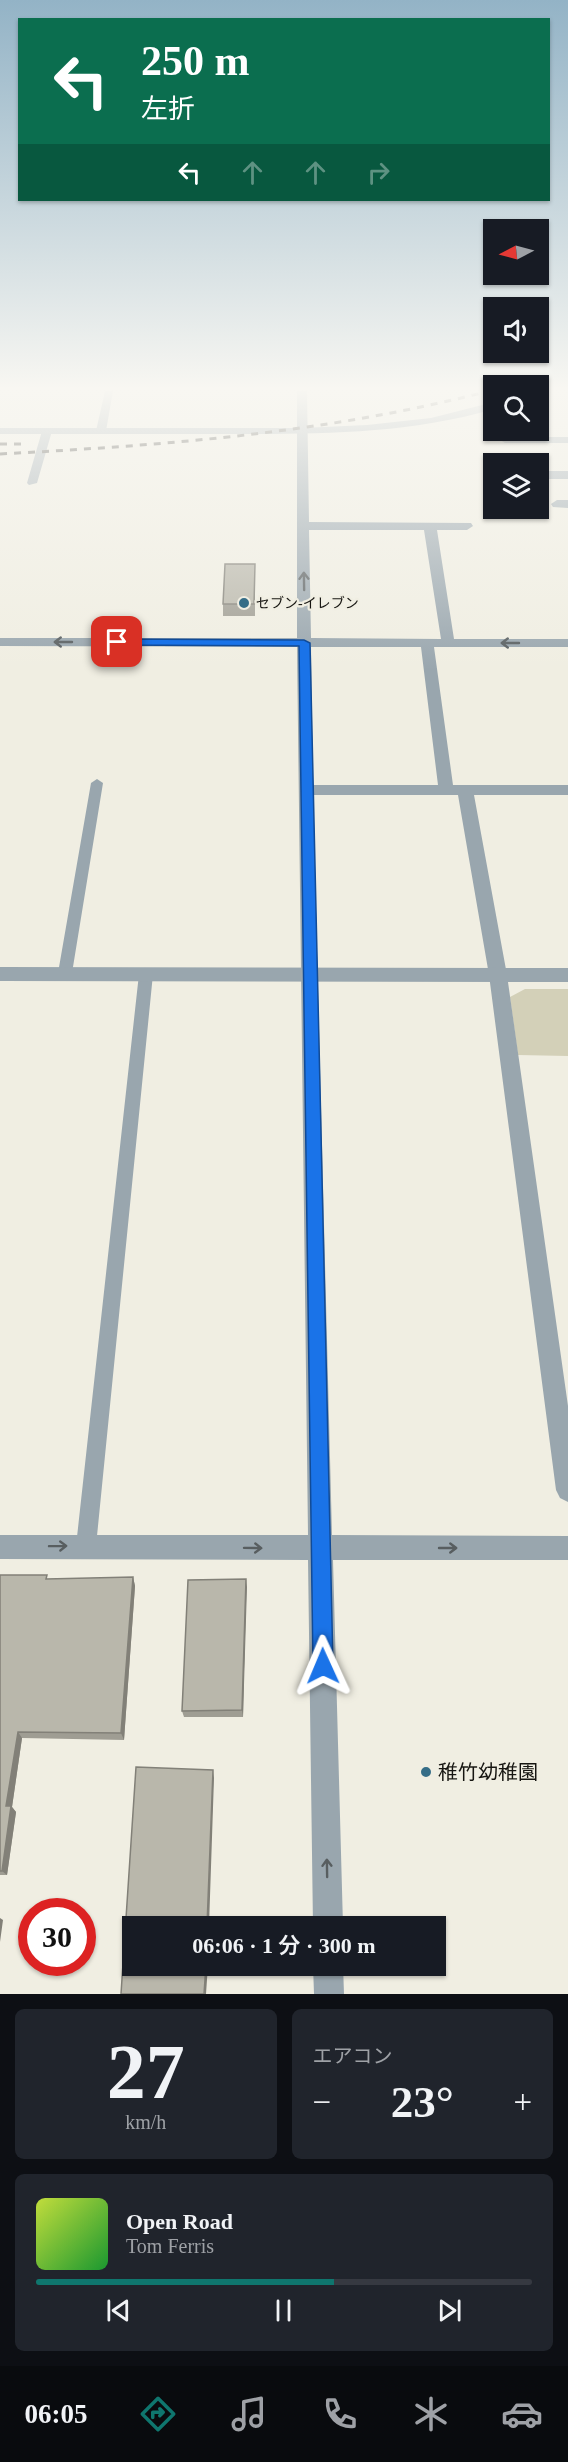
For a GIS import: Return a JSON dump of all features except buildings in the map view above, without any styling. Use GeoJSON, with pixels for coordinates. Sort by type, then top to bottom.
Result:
{"type":"FeatureCollection","features":[{"type":"Feature","properties":{"kind":"street"},"geometry":{"type":"LineString","coordinates":[[303,484],[305,790],[328,1916]]}},
{"type":"Feature","properties":{"kind":"street"},"geometry":{"type":"LineString","coordinates":[[303,526],[467,526]]}},
{"type":"Feature","properties":{"kind":"street"},"geometry":{"type":"LineString","coordinates":[[430,526],[448,642]]}},
{"type":"Feature","properties":{"kind":"street"},"geometry":{"type":"LineString","coordinates":[[0,642],[568,643]]}},
{"type":"Feature","properties":{"kind":"street"},"geometry":{"type":"LineString","coordinates":[[427,643],[446,790]]}},
{"type":"Feature","properties":{"kind":"street"},"geometry":{"type":"LineString","coordinates":[[305,790],[568,790]]}},
{"type":"Feature","properties":{"kind":"street"},"geometry":{"type":"LineString","coordinates":[[465,790],[498,975],[568,1490]]}},
{"type":"Feature","properties":{"kind":"street"},"geometry":{"type":"LineString","coordinates":[[0,974],[568,975]]}},
{"type":"Feature","properties":{"kind":"street"},"geometry":{"type":"LineString","coordinates":[[0,1547],[568,1548]]}},
{"type":"Feature","properties":{"kind":"street"},"geometry":{"type":"LineString","coordinates":[[328,1976],[329,1994]]}},
{"type":"Feature","properties":{"kind":"lane"},"geometry":{"type":"LineString","coordinates":[[65,974],[97,783]]}},
{"type":"Feature","properties":{"kind":"lane"},"geometry":{"type":"LineString","coordinates":[[86,1546],[146,974]]}},
{"type":"Feature","properties":{"kind":"shaded area"},"geometry":{"type":"Polygon","coordinates":[[[525,989],[568,989],[568,1056],[518,1055],[510,997],[525,989]]]}},
{"type":"Feature","properties":{"kind":"place","name":"セブン-イレブン"},"geometry":{"type":"Point","coordinates":[244,603]}},
{"type":"Feature","properties":{"kind":"place","name":"稚竹幼稚園"},"geometry":{"type":"Point","coordinates":[426,1772]}},
{"type":"Feature","properties":{"kind":"route"},"geometry":{"type":"LineString","coordinates":[[117,642],[304,643],[323,1666]]}}]}
